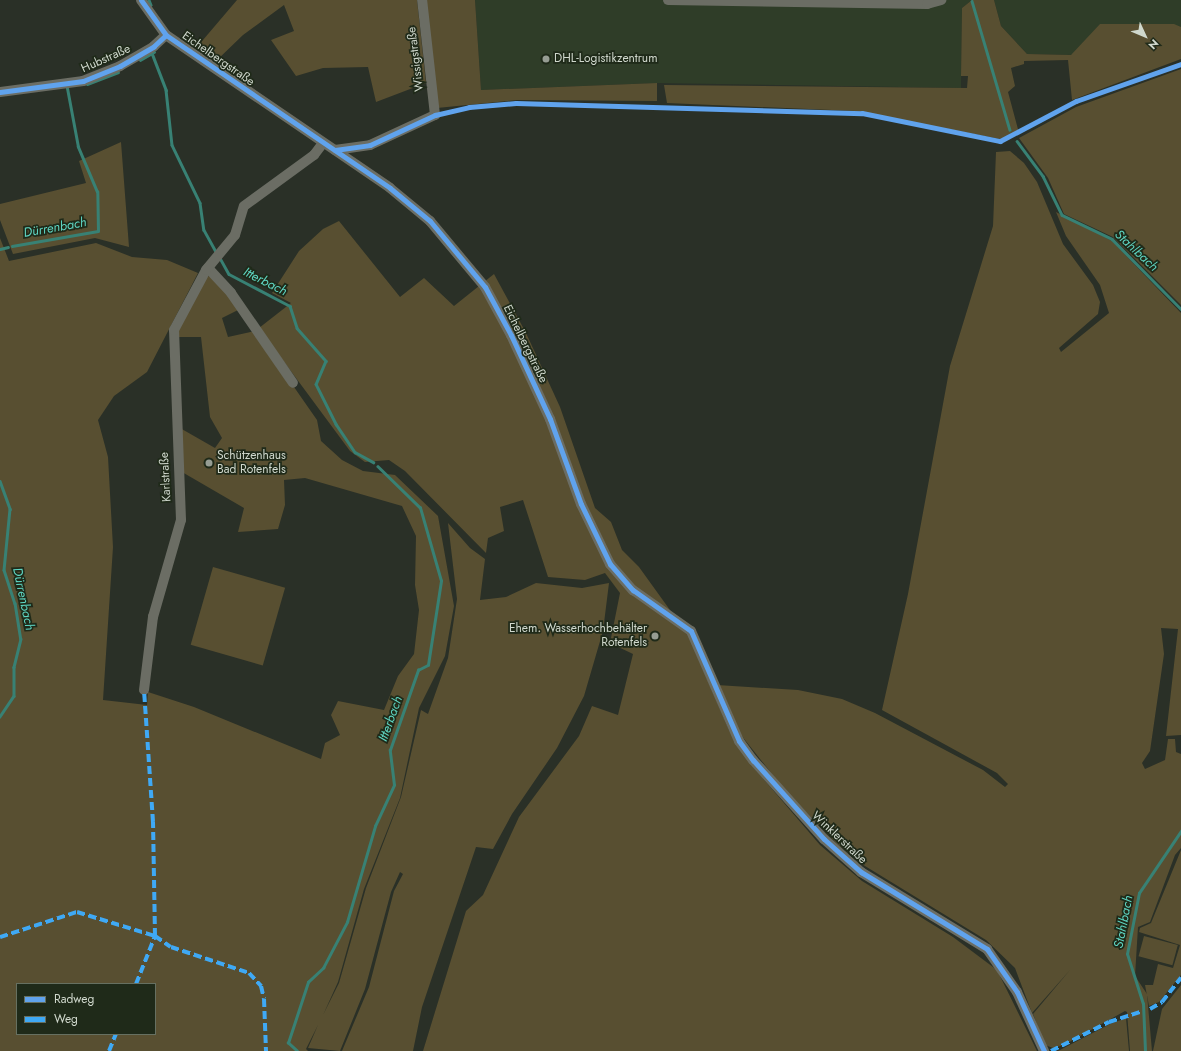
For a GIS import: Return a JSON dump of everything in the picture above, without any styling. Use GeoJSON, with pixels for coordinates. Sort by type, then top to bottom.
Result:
{"type":"FeatureCollection","features":[{"type":"Feature","properties":{"kind":"street","name":"Eichelbergstraße"},"geometry":{"type":"LineString","coordinates":[[141,0],[166,35],[335,150],[430,221],[485,287],[550,419],[594,534],[617,575]]}},
{"type":"Feature","properties":{"kind":"street","name":"Wissigstraße"},"geometry":{"type":"LineString","coordinates":[[335,150],[370,145],[435,115],[422,0]]}},
{"type":"Feature","properties":{"kind":"street"},"geometry":{"type":"LineString","coordinates":[[668,0],[927,4],[941,0]]}},
{"type":"Feature","properties":{"kind":"street","name":"Hubstraße"},"geometry":{"type":"LineString","coordinates":[[0,92],[83,81],[120,66],[154,46],[166,35]]}},
{"type":"Feature","properties":{"kind":"street","name":"Karlstraße"},"geometry":{"type":"LineString","coordinates":[[144,690],[153,616],[181,520],[174,330],[179,314],[215,261],[251,197],[300,166],[323,143]]}},
{"type":"Feature","properties":{"kind":"street"},"geometry":{"type":"LineString","coordinates":[[215,261],[231,293],[294,383]]}},
{"type":"Feature","properties":{"kind":"street","name":"Winklerstraße"},"geometry":{"type":"LineString","coordinates":[[617,575],[690,631],[739,741],[774,787],[824,839],[861,872],[987,949],[1017,992],[1044,1051]]}},
{"type":"Feature","properties":{"kind":"shaded area"},"geometry":{"type":"Polygon","coordinates":[[[237,0],[417,0],[426,83],[376,102],[368,67],[323,68],[296,76],[271,40],[294,31],[284,5],[243,35],[215,62],[197,47],[237,0]]]}},
{"type":"Feature","properties":{"kind":"shaded area"},"geometry":{"type":"Polygon","coordinates":[[[424,0],[475,0],[481,90],[657,83],[657,101],[517,100],[437,108],[424,0]]]}},
{"type":"Feature","properties":{"kind":"shaded area"},"geometry":{"type":"Polygon","coordinates":[[[475,0],[972,0],[962,8],[961,88],[657,83],[481,90],[475,0]]]}},
{"type":"Feature","properties":{"kind":"shaded area"},"geometry":{"type":"Polygon","coordinates":[[[972,0],[994,0],[1001,26],[1027,54],[1071,55],[1100,24],[1174,24],[1181,27],[1181,59],[1072,100],[1068,60],[1024,61],[1024,64],[1011,68],[1015,86],[1008,92],[1019,133],[1000,139],[855,111],[667,103],[664,85],[967,88],[968,76],[961,76],[962,8],[972,0]]]}},
{"type":"Feature","properties":{"kind":"shaded area"},"geometry":{"type":"Polygon","coordinates":[[[994,0],[1181,0],[1181,27],[1071,55],[1027,54],[1001,26],[994,0]]]}},
{"type":"Feature","properties":{"kind":"shaded area"},"geometry":{"type":"Polygon","coordinates":[[[1181,69],[1181,305],[1113,237],[1064,214],[1048,178],[1019,138],[1076,107],[1181,69]]]}},
{"type":"Feature","properties":{"kind":"shaded area"},"geometry":{"type":"Polygon","coordinates":[[[121,142],[129,247],[95,238],[13,254],[0,220],[0,204],[86,183],[79,161],[121,142]]]}},
{"type":"Feature","properties":{"kind":"shaded area"},"geometry":{"type":"Polygon","coordinates":[[[1010,151],[1024,163],[1037,182],[1063,244],[1093,285],[1100,302],[1098,314],[1059,348],[1061,352],[1109,313],[1100,285],[1066,236],[1056,212],[1112,241],[1181,313],[1181,735],[1166,736],[1178,629],[1161,628],[1164,654],[1150,751],[1142,763],[1145,769],[1165,760],[1168,739],[1175,739],[1176,752],[1181,754],[1181,848],[1175,855],[1150,922],[1138,927],[1135,976],[1147,994],[1152,1051],[1130,1051],[1127,1012],[1125,1011],[1064,1045],[1053,1048],[1045,1045],[1033,1014],[1070,970],[1032,1013],[1015,968],[986,940],[865,866],[836,843],[784,789],[741,735],[717,685],[798,690],[842,699],[875,713],[983,770],[1005,787],[1008,784],[997,773],[882,710],[908,594],[950,366],[993,226],[996,152],[1010,151]]]}},
{"type":"Feature","properties":{"kind":"shaded area"},"geometry":{"type":"Polygon","coordinates":[[[339,221],[400,297],[424,278],[454,306],[494,274],[526,333],[560,407],[595,508],[611,522],[622,550],[639,567],[688,635],[729,730],[749,762],[820,845],[862,881],[953,937],[997,970],[1037,1051],[423,1051],[466,911],[483,895],[519,817],[579,736],[592,706],[618,715],[633,654],[610,643],[620,593],[605,573],[585,580],[548,577],[523,500],[500,507],[504,531],[488,538],[486,553],[405,471],[389,460],[365,462],[350,451],[259,328],[291,303],[272,293],[299,251],[323,229],[339,221]]]}},
{"type":"Feature","properties":{"kind":"shaded area"},"geometry":{"type":"Polygon","coordinates":[[[0,238],[9,261],[96,243],[132,257],[167,260],[198,273],[147,372],[114,396],[98,420],[108,457],[113,547],[103,700],[147,705],[148,692],[194,707],[321,759],[325,743],[340,735],[331,715],[338,701],[384,710],[398,676],[414,654],[419,610],[415,585],[416,536],[402,506],[305,478],[284,480],[285,505],[278,529],[238,532],[244,508],[182,472],[180,428],[215,448],[222,438],[210,417],[201,337],[178,337],[179,329],[207,276],[213,277],[240,309],[222,318],[228,337],[255,331],[317,420],[321,441],[342,460],[363,471],[395,475],[438,516],[454,606],[445,656],[419,708],[400,798],[364,889],[338,982],[323,1015],[339,983],[366,888],[401,797],[421,710],[428,714],[448,658],[457,599],[448,523],[470,548],[485,559],[480,600],[506,597],[536,583],[582,588],[609,583],[603,631],[584,696],[557,748],[512,814],[493,849],[476,847],[422,1007],[413,1051],[342,1051],[369,987],[394,891],[403,874],[400,872],[391,892],[365,989],[340,1051],[308,1048],[318,1025],[306,1049],[308,1051],[0,1051],[0,238]]]}},
{"type":"Feature","properties":{"kind":"shaded area"},"geometry":{"type":"Polygon","coordinates":[[[213,567],[285,588],[263,666],[191,645],[213,567]]]}},
{"type":"Feature","properties":{"kind":"shaded area"},"geometry":{"type":"Polygon","coordinates":[[[1181,850],[1181,975],[1159,1002],[1149,1006],[1145,985],[1153,985],[1158,964],[1173,968],[1180,945],[1139,932],[1140,928],[1151,923],[1181,850]]]}},
{"type":"Feature","properties":{"kind":"shaded area"},"geometry":{"type":"Polygon","coordinates":[[[1144,936],[1178,945],[1172,965],[1139,956],[1144,936]]]}},
{"type":"Feature","properties":{"kind":"shaded area"},"geometry":{"type":"Polygon","coordinates":[[[1181,985],[1181,1051],[1153,1051],[1162,1009],[1181,985]]]}},
{"type":"Feature","properties":{"kind":"shaded area"},"geometry":{"type":"Polygon","coordinates":[[[1126,1018],[1129,1051],[1058,1051],[1110,1024],[1126,1018]]]}},
{"type":"Feature","properties":{"kind":"waterway"},"geometry":{"type":"LineString","coordinates":[[149,0],[151,5]]}},
{"type":"Feature","properties":{"kind":"waterway","name":"Stahlbach"},"geometry":{"type":"LineString","coordinates":[[972,1],[1010,130]]}},
{"type":"Feature","properties":{"kind":"waterway"},"geometry":{"type":"LineString","coordinates":[[140,60],[154,52]]}},
{"type":"Feature","properties":{"kind":"waterway","name":"Itterbach"},"geometry":{"type":"LineString","coordinates":[[152,53],[166,90],[172,145],[200,203],[204,230],[216,252]]}},
{"type":"Feature","properties":{"kind":"waterway"},"geometry":{"type":"LineString","coordinates":[[87,84],[118,72]]}},
{"type":"Feature","properties":{"kind":"waterway","name":"Dürrenbach"},"geometry":{"type":"LineString","coordinates":[[12,246],[98,231],[97,192],[78,147],[67,88]]}},
{"type":"Feature","properties":{"kind":"waterway","name":"Stahlbach"},"geometry":{"type":"LineString","coordinates":[[1017,141],[1043,176],[1062,215],[1112,239],[1181,309]]}},
{"type":"Feature","properties":{"kind":"waterway","name":"Dürrenbach"},"geometry":{"type":"LineString","coordinates":[[0,249],[8,247]]}},
{"type":"Feature","properties":{"kind":"waterway","name":"Itterbach"},"geometry":{"type":"LineString","coordinates":[[220,258],[229,274],[290,306],[297,328],[326,361],[316,384],[336,424],[355,452],[373,462]]}},
{"type":"Feature","properties":{"kind":"waterway","name":"Itterbach"},"geometry":{"type":"LineString","coordinates":[[297,1051],[288,1043],[308,982],[323,968],[347,922],[375,826],[394,785],[390,750],[418,670],[428,665],[441,581],[420,508],[378,467]]}},
{"type":"Feature","properties":{"kind":"waterway","name":"Dürrenbach"},"geometry":{"type":"LineString","coordinates":[[0,481],[10,509],[4,570],[15,603],[21,639],[14,667],[14,696],[0,717]]}},
{"type":"Feature","properties":{"kind":"waterway","name":"Stahlbach"},"geometry":{"type":"LineString","coordinates":[[1145,1051],[1143,1004],[1127,954],[1139,893],[1181,831]]}},
{"type":"Feature","properties":{"kind":"marked path"},"geometry":{"type":"LineString","coordinates":[[136,983],[155,936],[153,822],[144,690]]}},
{"type":"Feature","properties":{"kind":"marked path"},"geometry":{"type":"LineString","coordinates":[[0,937],[77,912],[155,936],[171,947],[249,973],[261,986],[264,999],[266,1051]]}},
{"type":"Feature","properties":{"kind":"marked path"},"geometry":{"type":"LineString","coordinates":[[1150,1009],[1162,1002],[1181,978]]}},
{"type":"Feature","properties":{"kind":"marked path"},"geometry":{"type":"LineString","coordinates":[[1051,1051],[1109,1022],[1140,1012]]}},
{"type":"Feature","properties":{"kind":"marked path"},"geometry":{"type":"LineString","coordinates":[[109,1051],[116,1035]]}},
{"type":"Feature","properties":{"kind":"cycle path"},"geometry":{"type":"LineString","coordinates":[[141,0],[166,35],[390,188],[430,221],[485,287],[511,335],[550,419],[581,504],[610,564],[633,590],[691,631],[739,741],[753,760],[824,839],[861,872],[987,949],[1017,992],[1044,1051]]}},
{"type":"Feature","properties":{"kind":"cycle path"},"geometry":{"type":"LineString","coordinates":[[0,92],[83,81],[120,66],[154,46],[166,35]]}},
{"type":"Feature","properties":{"kind":"cycle path"},"geometry":{"type":"LineString","coordinates":[[335,150],[370,145],[435,115],[469,107],[516,103],[862,113],[1000,141],[1076,101],[1181,64]]}},
{"type":"Feature","properties":{"kind":"place","name":"DHL-Logistikzentrum"},"geometry":{"type":"Point","coordinates":[546,59]}},
{"type":"Feature","properties":{"kind":"place","name":"Schützenhaus Bad Rotenfels"},"geometry":{"type":"Point","coordinates":[209,463]}},
{"type":"Feature","properties":{"kind":"place","name":"Ehem. Wasserhochbehälter Rotenfels"},"geometry":{"type":"Point","coordinates":[655,636]}}]}
